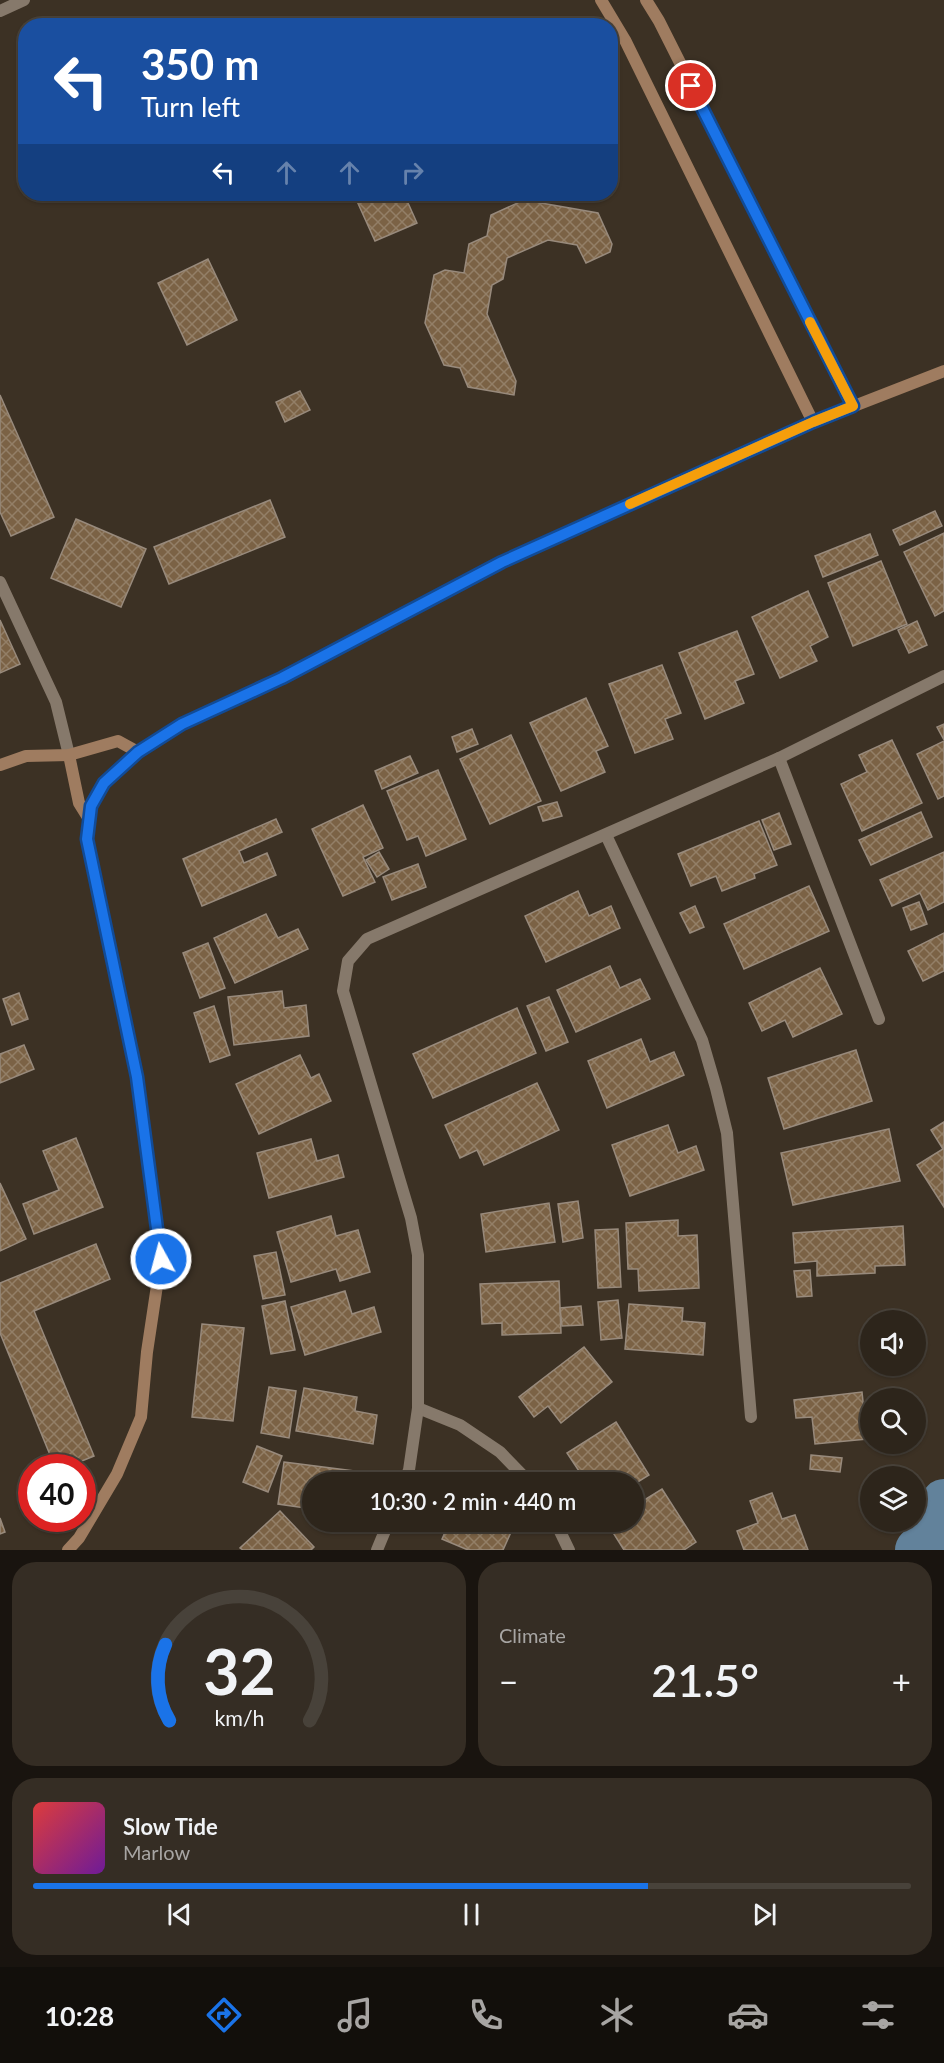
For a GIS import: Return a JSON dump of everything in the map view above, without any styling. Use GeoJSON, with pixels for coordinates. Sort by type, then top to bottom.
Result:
{"type":"FeatureCollection","features":[{"type":"Feature","properties":{"kind":"street"},"geometry":{"type":"LineString","coordinates":[[0,12],[24,0]]}},
{"type":"Feature","properties":{"kind":"street"},"geometry":{"type":"LineString","coordinates":[[602,0],[612,18]]}},
{"type":"Feature","properties":{"kind":"street"},"geometry":{"type":"LineString","coordinates":[[646,0],[659,21],[853,406]]}},
{"type":"Feature","properties":{"kind":"street"},"geometry":{"type":"LineString","coordinates":[[618,28],[813,422]]}},
{"type":"Feature","properties":{"kind":"street"},"geometry":{"type":"LineString","coordinates":[[68,1550],[78,1538],[117,1474],[141,1417],[147,1352],[161,1259],[137,1077],[87,839],[91,806],[104,783],[138,752],[182,724],[282,678],[502,562],[813,422],[944,371]]}},
{"type":"Feature","properties":{"kind":"street"},"geometry":{"type":"LineString","coordinates":[[0,582],[56,702],[79,803],[89,819]]}},
{"type":"Feature","properties":{"kind":"street"},"geometry":{"type":"LineString","coordinates":[[408,1472],[418,1408],[418,1256],[411,1218],[343,991],[348,961],[367,939],[779,758],[944,676]]}},
{"type":"Feature","properties":{"kind":"street"},"geometry":{"type":"LineString","coordinates":[[0,765],[26,756],[69,755],[118,741],[138,752]]}},
{"type":"Feature","properties":{"kind":"street"},"geometry":{"type":"LineString","coordinates":[[779,758],[879,1020]]}},
{"type":"Feature","properties":{"kind":"street"},"geometry":{"type":"LineString","coordinates":[[606,835],[702,1040],[716,1088],[727,1133],[751,1417]]}},
{"type":"Feature","properties":{"kind":"street"},"geometry":{"type":"LineString","coordinates":[[418,1408],[460,1425],[500,1452],[519,1472]]}},
{"type":"Feature","properties":{"kind":"street"},"geometry":{"type":"LineString","coordinates":[[377,1550],[384,1532]]}},
{"type":"Feature","properties":{"kind":"street"},"geometry":{"type":"LineString","coordinates":[[560,1532],[569,1550]]}},
{"type":"Feature","properties":{"kind":"building"},"geometry":{"type":"Polygon","coordinates":[[[357,201],[407,201],[417,223],[375,241],[357,201]]]}},
{"type":"Feature","properties":{"kind":"building"},"geometry":{"type":"Polygon","coordinates":[[[522,201],[598,213],[612,244],[610,252],[586,263],[577,245],[548,240],[507,258],[503,279],[492,285],[487,314],[516,381],[514,395],[468,387],[460,368],[444,365],[425,323],[434,275],[445,270],[464,273],[469,244],[487,236],[491,215],[522,201]]]}},
{"type":"Feature","properties":{"kind":"building"},"geometry":{"type":"Polygon","coordinates":[[[208,259],[237,320],[187,345],[158,283],[208,259]]]}},
{"type":"Feature","properties":{"kind":"building"},"geometry":{"type":"Polygon","coordinates":[[[300,391],[310,410],[285,422],[276,402],[300,391]]]}},
{"type":"Feature","properties":{"kind":"building"},"geometry":{"type":"Polygon","coordinates":[[[0,395],[54,517],[11,536],[0,512],[0,395]]]}},
{"type":"Feature","properties":{"kind":"building"},"geometry":{"type":"Polygon","coordinates":[[[270,500],[285,537],[169,584],[154,547],[270,500]]]}},
{"type":"Feature","properties":{"kind":"building"},"geometry":{"type":"Polygon","coordinates":[[[935,511],[942,526],[900,545],[893,530],[935,511]]]}},
{"type":"Feature","properties":{"kind":"building"},"geometry":{"type":"Polygon","coordinates":[[[76,519],[146,549],[121,607],[51,578],[76,519]]]}},
{"type":"Feature","properties":{"kind":"building"},"geometry":{"type":"Polygon","coordinates":[[[944,533],[944,611],[935,616],[904,552],[944,533]]]}},
{"type":"Feature","properties":{"kind":"building"},"geometry":{"type":"Polygon","coordinates":[[[870,534],[878,555],[823,577],[815,556],[870,534]]]}},
{"type":"Feature","properties":{"kind":"building"},"geometry":{"type":"Polygon","coordinates":[[[881,561],[907,624],[853,646],[828,583],[881,561]]]}},
{"type":"Feature","properties":{"kind":"building"},"geometry":{"type":"Polygon","coordinates":[[[808,591],[828,637],[810,646],[817,661],[780,678],[752,617],[808,591]]]}},
{"type":"Feature","properties":{"kind":"building"},"geometry":{"type":"Polygon","coordinates":[[[0,620],[20,664],[0,673],[0,620]]]}},
{"type":"Feature","properties":{"kind":"building"},"geometry":{"type":"Polygon","coordinates":[[[917,621],[927,645],[909,653],[898,630],[917,621]]]}},
{"type":"Feature","properties":{"kind":"building"},"geometry":{"type":"Polygon","coordinates":[[[737,631],[754,674],[735,681],[744,703],[705,719],[679,653],[737,631]]]}},
{"type":"Feature","properties":{"kind":"building"},"geometry":{"type":"Polygon","coordinates":[[[662,665],[681,713],[665,719],[673,739],[635,753],[609,684],[662,665]]]}},
{"type":"Feature","properties":{"kind":"building"},"geometry":{"type":"Polygon","coordinates":[[[586,698],[608,746],[596,751],[605,772],[561,791],[530,723],[586,698]]]}},
{"type":"Feature","properties":{"kind":"building"},"geometry":{"type":"Polygon","coordinates":[[[944,724],[944,740],[937,727],[944,724]]]}},
{"type":"Feature","properties":{"kind":"building"},"geometry":{"type":"Polygon","coordinates":[[[472,729],[478,744],[457,752],[452,737],[472,729]]]}},
{"type":"Feature","properties":{"kind":"building"},"geometry":{"type":"Polygon","coordinates":[[[511,735],[541,801],[490,824],[460,759],[511,735]]]}},
{"type":"Feature","properties":{"kind":"building"},"geometry":{"type":"Polygon","coordinates":[[[892,740],[922,803],[862,831],[841,784],[867,772],[859,755],[892,740]]]}},
{"type":"Feature","properties":{"kind":"building"},"geometry":{"type":"Polygon","coordinates":[[[944,741],[944,796],[938,799],[917,754],[944,741]]]}},
{"type":"Feature","properties":{"kind":"building"},"geometry":{"type":"Polygon","coordinates":[[[410,756],[418,773],[382,789],[375,771],[410,756]]]}},
{"type":"Feature","properties":{"kind":"building"},"geometry":{"type":"Polygon","coordinates":[[[438,770],[466,839],[426,856],[418,836],[407,840],[387,791],[438,770]]]}},
{"type":"Feature","properties":{"kind":"building"},"geometry":{"type":"Polygon","coordinates":[[[557,802],[562,816],[543,821],[538,807],[557,802]]]}},
{"type":"Feature","properties":{"kind":"building"},"geometry":{"type":"Polygon","coordinates":[[[363,805],[383,848],[363,857],[375,882],[343,896],[312,829],[363,805]]]}},
{"type":"Feature","properties":{"kind":"building"},"geometry":{"type":"Polygon","coordinates":[[[921,812],[932,837],[871,865],[859,840],[921,812]]]}},
{"type":"Feature","properties":{"kind":"building"},"geometry":{"type":"Polygon","coordinates":[[[779,813],[791,844],[774,850],[762,820],[779,813]]]}},
{"type":"Feature","properties":{"kind":"building"},"geometry":{"type":"Polygon","coordinates":[[[276,819],[282,832],[239,851],[244,863],[267,853],[276,875],[202,906],[183,859],[276,819]]]}},
{"type":"Feature","properties":{"kind":"building"},"geometry":{"type":"Polygon","coordinates":[[[759,821],[777,865],[754,874],[755,878],[722,891],[716,876],[691,886],[678,854],[759,821]]]}},
{"type":"Feature","properties":{"kind":"building"},"geometry":{"type":"Polygon","coordinates":[[[379,852],[389,869],[377,877],[366,860],[379,852]]]}},
{"type":"Feature","properties":{"kind":"building"},"geometry":{"type":"Polygon","coordinates":[[[944,852],[944,902],[928,910],[920,893],[892,906],[880,880],[944,852]]]}},
{"type":"Feature","properties":{"kind":"building"},"geometry":{"type":"Polygon","coordinates":[[[418,864],[426,887],[392,900],[383,877],[418,864]]]}},
{"type":"Feature","properties":{"kind":"building"},"geometry":{"type":"Polygon","coordinates":[[[809,886],[829,931],[744,969],[724,924],[809,886]]]}},
{"type":"Feature","properties":{"kind":"building"},"geometry":{"type":"Polygon","coordinates":[[[578,891],[589,916],[611,906],[620,928],[546,962],[525,916],[578,891]]]}},
{"type":"Feature","properties":{"kind":"building"},"geometry":{"type":"Polygon","coordinates":[[[919,902],[927,924],[911,930],[903,908],[919,902]]]}},
{"type":"Feature","properties":{"kind":"building"},"geometry":{"type":"Polygon","coordinates":[[[695,906],[704,927],[690,933],[680,913],[695,906]]]}},
{"type":"Feature","properties":{"kind":"building"},"geometry":{"type":"Polygon","coordinates":[[[266,914],[278,938],[298,929],[308,949],[235,983],[214,938],[266,914]]]}},
{"type":"Feature","properties":{"kind":"building"},"geometry":{"type":"Polygon","coordinates":[[[944,933],[944,971],[923,981],[908,951],[944,933]]]}},
{"type":"Feature","properties":{"kind":"building"},"geometry":{"type":"Polygon","coordinates":[[[208,943],[225,988],[200,998],[183,953],[208,943]]]}},
{"type":"Feature","properties":{"kind":"building"},"geometry":{"type":"Polygon","coordinates":[[[610,966],[620,988],[640,979],[650,999],[576,1032],[557,990],[610,966]]]}},
{"type":"Feature","properties":{"kind":"building"},"geometry":{"type":"Polygon","coordinates":[[[820,968],[842,1014],[793,1037],[785,1020],[762,1031],[749,1003],[820,968]]]}},
{"type":"Feature","properties":{"kind":"building"},"geometry":{"type":"Polygon","coordinates":[[[282,991],[284,1008],[306,1005],[309,1036],[234,1045],[228,997],[282,991]]]}},
{"type":"Feature","properties":{"kind":"building"},"geometry":{"type":"Polygon","coordinates":[[[19,993],[28,1019],[12,1025],[3,999],[19,993]]]}},
{"type":"Feature","properties":{"kind":"building"},"geometry":{"type":"Polygon","coordinates":[[[549,997],[568,1042],[546,1051],[527,1006],[549,997]]]}},
{"type":"Feature","properties":{"kind":"building"},"geometry":{"type":"Polygon","coordinates":[[[214,1006],[230,1055],[210,1062],[194,1013],[214,1006]]]}},
{"type":"Feature","properties":{"kind":"building"},"geometry":{"type":"Polygon","coordinates":[[[517,1008],[536,1053],[433,1098],[413,1054],[517,1008]]]}},
{"type":"Feature","properties":{"kind":"building"},"geometry":{"type":"Polygon","coordinates":[[[641,1039],[650,1062],[674,1052],[684,1075],[607,1108],[588,1061],[641,1039]]]}},
{"type":"Feature","properties":{"kind":"building"},"geometry":{"type":"Polygon","coordinates":[[[24,1045],[34,1069],[0,1083],[0,1054],[24,1045]]]}},
{"type":"Feature","properties":{"kind":"building"},"geometry":{"type":"Polygon","coordinates":[[[856,1050],[872,1101],[784,1129],[768,1078],[856,1050]]]}},
{"type":"Feature","properties":{"kind":"building"},"geometry":{"type":"Polygon","coordinates":[[[300,1055],[311,1078],[319,1074],[331,1101],[259,1134],[236,1084],[300,1055]]]}},
{"type":"Feature","properties":{"kind":"building"},"geometry":{"type":"Polygon","coordinates":[[[537,1083],[559,1130],[484,1165],[477,1150],[460,1158],[445,1125],[537,1083]]]}},
{"type":"Feature","properties":{"kind":"building"},"geometry":{"type":"Polygon","coordinates":[[[944,1122],[944,1207],[917,1165],[943,1149],[931,1130],[944,1122]]]}},
{"type":"Feature","properties":{"kind":"building"},"geometry":{"type":"Polygon","coordinates":[[[668,1125],[678,1153],[696,1146],[704,1170],[630,1196],[612,1145],[668,1125]]]}},
{"type":"Feature","properties":{"kind":"building"},"geometry":{"type":"Polygon","coordinates":[[[889,1129],[900,1181],[793,1205],[781,1153],[889,1129]]]}},
{"type":"Feature","properties":{"kind":"building"},"geometry":{"type":"Polygon","coordinates":[[[76,1138],[103,1207],[34,1234],[23,1204],[59,1190],[43,1151],[76,1138]]]}},
{"type":"Feature","properties":{"kind":"building"},"geometry":{"type":"Polygon","coordinates":[[[311,1139],[317,1161],[338,1155],[344,1177],[269,1198],[257,1153],[311,1139]]]}},
{"type":"Feature","properties":{"kind":"building"},"geometry":{"type":"Polygon","coordinates":[[[0,1183],[26,1239],[0,1251],[0,1183]]]}},
{"type":"Feature","properties":{"kind":"building"},"geometry":{"type":"Polygon","coordinates":[[[578,1201],[583,1238],[563,1242],[558,1204],[578,1201]]]}},
{"type":"Feature","properties":{"kind":"building"},"geometry":{"type":"Polygon","coordinates":[[[549,1203],[555,1242],[486,1252],[481,1214],[549,1203]]]}},
{"type":"Feature","properties":{"kind":"building"},"geometry":{"type":"Polygon","coordinates":[[[331,1216],[336,1236],[358,1230],[370,1272],[340,1281],[336,1269],[291,1282],[277,1232],[331,1216]]]}},
{"type":"Feature","properties":{"kind":"building"},"geometry":{"type":"Polygon","coordinates":[[[678,1220],[678,1236],[697,1235],[699,1288],[639,1291],[638,1269],[628,1269],[626,1223],[678,1220]]]}},
{"type":"Feature","properties":{"kind":"building"},"geometry":{"type":"Polygon","coordinates":[[[903,1226],[905,1265],[875,1266],[875,1273],[817,1276],[817,1261],[795,1263],[793,1233],[903,1226]]]}},
{"type":"Feature","properties":{"kind":"building"},"geometry":{"type":"Polygon","coordinates":[[[618,1229],[621,1287],[598,1288],[595,1230],[618,1229]]]}},
{"type":"Feature","properties":{"kind":"building"},"geometry":{"type":"Polygon","coordinates":[[[96,1244],[110,1279],[34,1311],[93,1454],[50,1454],[0,1333],[0,1283],[96,1244]]]}},
{"type":"Feature","properties":{"kind":"building"},"geometry":{"type":"Polygon","coordinates":[[[276,1252],[285,1295],[263,1299],[254,1256],[276,1252]]]}},
{"type":"Feature","properties":{"kind":"building"},"geometry":{"type":"Polygon","coordinates":[[[810,1270],[812,1296],[797,1297],[794,1271],[810,1270]]]}},
{"type":"Feature","properties":{"kind":"building"},"geometry":{"type":"Polygon","coordinates":[[[559,1281],[561,1333],[502,1335],[502,1323],[482,1324],[480,1284],[559,1281]]]}},
{"type":"Feature","properties":{"kind":"building"},"geometry":{"type":"Polygon","coordinates":[[[345,1291],[352,1314],[374,1307],[381,1332],[305,1355],[291,1307],[345,1291]]]}},
{"type":"Feature","properties":{"kind":"building"},"geometry":{"type":"Polygon","coordinates":[[[618,1300],[622,1338],[601,1340],[598,1302],[618,1300]]]}},
{"type":"Feature","properties":{"kind":"building"},"geometry":{"type":"Polygon","coordinates":[[[285,1301],[295,1350],[271,1354],[262,1306],[285,1301]]]}},
{"type":"Feature","properties":{"kind":"building"},"geometry":{"type":"Polygon","coordinates":[[[629,1304],[683,1308],[682,1321],[705,1323],[703,1355],[625,1349],[629,1304]]]}},
{"type":"Feature","properties":{"kind":"building"},"geometry":{"type":"Polygon","coordinates":[[[581,1306],[583,1325],[562,1326],[560,1308],[581,1306]]]}},
{"type":"Feature","properties":{"kind":"building"},"geometry":{"type":"Polygon","coordinates":[[[202,1324],[244,1328],[233,1421],[192,1417],[202,1324]]]}},
{"type":"Feature","properties":{"kind":"building"},"geometry":{"type":"Polygon","coordinates":[[[584,1347],[612,1382],[561,1423],[548,1406],[534,1417],[519,1397],[584,1347]]]}},
{"type":"Feature","properties":{"kind":"building"},"geometry":{"type":"Polygon","coordinates":[[[269,1387],[296,1391],[289,1438],[261,1433],[269,1387]]]}},
{"type":"Feature","properties":{"kind":"building"},"geometry":{"type":"Polygon","coordinates":[[[304,1388],[357,1397],[355,1411],[377,1415],[373,1444],[296,1431],[304,1388]]]}},
{"type":"Feature","properties":{"kind":"building"},"geometry":{"type":"Polygon","coordinates":[[[860,1392],[860,1440],[815,1444],[812,1417],[796,1418],[794,1400],[860,1392]]]}},
{"type":"Feature","properties":{"kind":"building"},"geometry":{"type":"Polygon","coordinates":[[[616,1422],[649,1475],[644,1478],[644,1472],[577,1472],[579,1471],[567,1453],[616,1422]]]}},
{"type":"Feature","properties":{"kind":"building"},"geometry":{"type":"Polygon","coordinates":[[[257,1446],[282,1456],[268,1492],[243,1482],[257,1446]]]}},
{"type":"Feature","properties":{"kind":"building"},"geometry":{"type":"Polygon","coordinates":[[[811,1455],[842,1458],[840,1472],[810,1469],[811,1455]]]}},
{"type":"Feature","properties":{"kind":"building"},"geometry":{"type":"Polygon","coordinates":[[[284,1462],[354,1471],[302,1472],[302,1508],[278,1504],[284,1462]]]}},
{"type":"Feature","properties":{"kind":"building"},"geometry":{"type":"Polygon","coordinates":[[[662,1489],[696,1542],[684,1550],[624,1550],[613,1532],[644,1532],[644,1500],[662,1489]]]}},
{"type":"Feature","properties":{"kind":"building"},"geometry":{"type":"Polygon","coordinates":[[[772,1493],[782,1519],[795,1515],[808,1550],[744,1550],[737,1531],[758,1523],[750,1501],[772,1493]]]}},
{"type":"Feature","properties":{"kind":"building"},"geometry":{"type":"Polygon","coordinates":[[[280,1511],[314,1547],[311,1550],[243,1550],[240,1548],[280,1511]]]}},
{"type":"Feature","properties":{"kind":"building"},"geometry":{"type":"Polygon","coordinates":[[[0,1518],[5,1532],[0,1534],[0,1518]]]}},
{"type":"Feature","properties":{"kind":"building"},"geometry":{"type":"Polygon","coordinates":[[[445,1532],[511,1532],[503,1550],[468,1550],[442,1539],[445,1532]]]}},
{"type":"Feature","properties":{"kind":"waterway"},"geometry":{"type":"LineString","coordinates":[[918,1550],[927,1541],[944,1502]]}},
{"type":"Feature","properties":{"kind":"slow traffic"},"geometry":{"type":"LineString","coordinates":[[630,504],[853,406],[810,322]]}},
{"type":"Feature","properties":{"kind":"route"},"geometry":{"type":"LineString","coordinates":[[161,1259],[137,1077],[87,839],[91,806],[104,783],[138,752],[182,724],[282,678],[502,562],[853,406],[691,86]]}}]}
